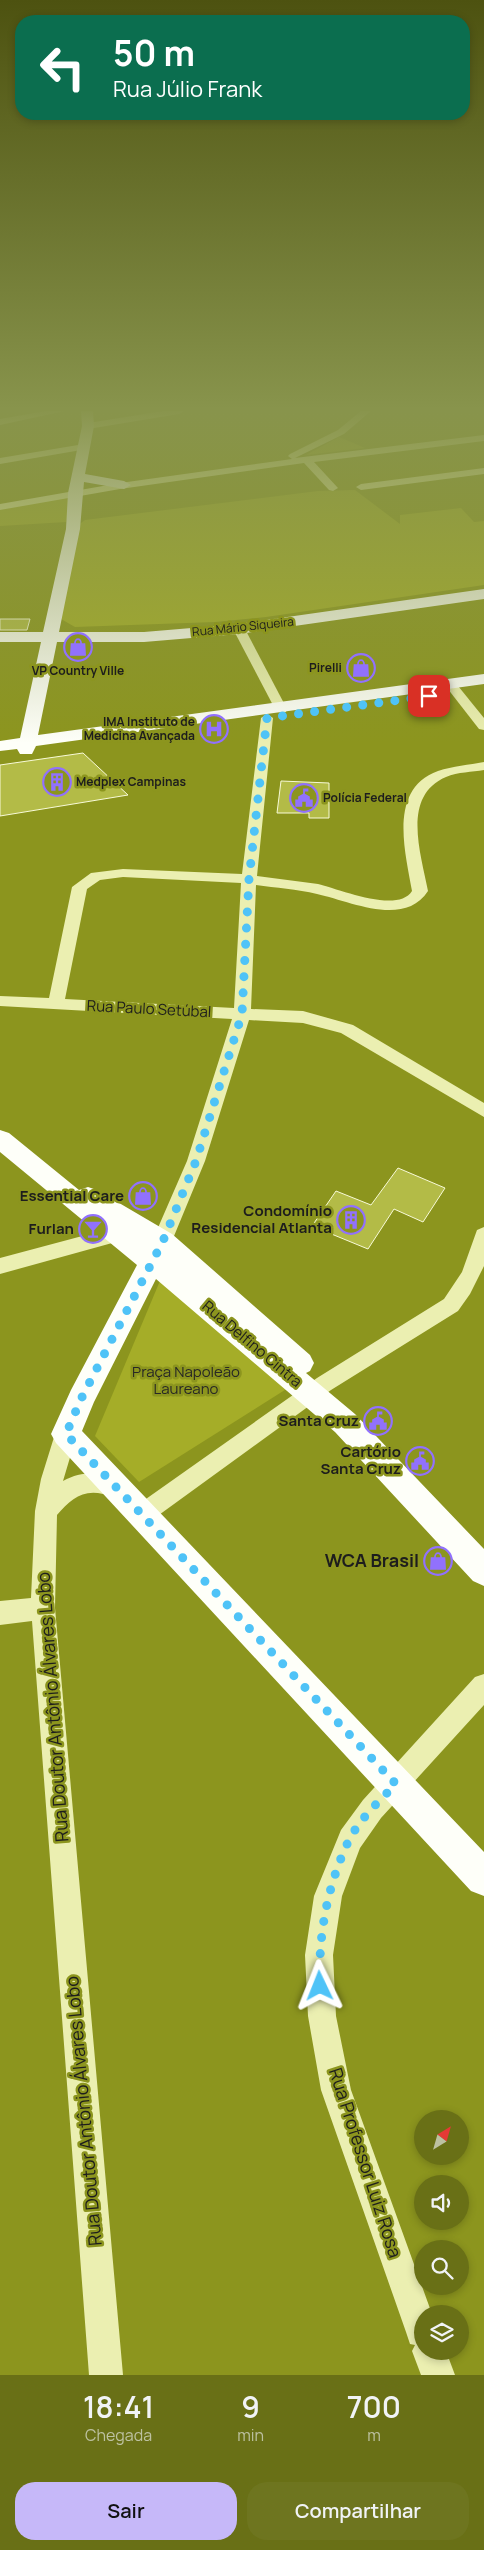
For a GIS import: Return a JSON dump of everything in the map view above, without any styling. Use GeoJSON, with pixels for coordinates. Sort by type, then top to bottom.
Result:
{"type":"FeatureCollection","features":[{"type":"Feature","properties":{"kind":"main road"},"geometry":{"type":"LineString","coordinates":[[27,746],[73,522]]}},
{"type":"Feature","properties":{"kind":"main road","name":"Rua Mário Siqueira"},"geometry":{"type":"LineString","coordinates":[[0,637],[144,637],[239,629],[484,594]]}},
{"type":"Feature","properties":{"kind":"main road"},"geometry":{"type":"LineString","coordinates":[[454,688],[484,679]]}},
{"type":"Feature","properties":{"kind":"main road"},"geometry":{"type":"LineString","coordinates":[[0,753],[27,746],[454,688],[484,688]]}},
{"type":"Feature","properties":{"kind":"main road"},"geometry":{"type":"LineString","coordinates":[[0,746],[27,746]]}},
{"type":"Feature","properties":{"kind":"main road","name":"Rua Delfino Cintra"},"geometry":{"type":"LineString","coordinates":[[0,1139],[116,1235],[157,1252],[318,1388],[345,1423],[484,1571]]}},
{"type":"Feature","properties":{"kind":"main road"},"geometry":{"type":"LineString","coordinates":[[28,1161],[157,1252]]}},
{"type":"Feature","properties":{"kind":"main road","name":"Rua Doutor Antônio Álvares Lobo"},"geometry":{"type":"LineString","coordinates":[[66,1434],[81,1399],[157,1252]]}},
{"type":"Feature","properties":{"kind":"main road"},"geometry":{"type":"LineString","coordinates":[[66,1434],[144,1514],[484,1878]]}},
{"type":"Feature","properties":{"kind":"street"},"geometry":{"type":"LineString","coordinates":[[239,629],[274,713]]}},
{"type":"Feature","properties":{"kind":"street"},"geometry":{"type":"LineString","coordinates":[[454,688],[484,726]]}},
{"type":"Feature","properties":{"kind":"street","name":"Rua Doutor Antônio Álvares Lobo"},"geometry":{"type":"LineString","coordinates":[[157,1252],[196,1161],[242,1014],[249,879],[274,713]]}},
{"type":"Feature","properties":{"kind":"street"},"geometry":{"type":"LineString","coordinates":[[56,1004],[80,888],[88,880],[96,876],[123,873],[249,879],[318,889],[377,905],[403,904],[415,899],[420,892],[410,825],[414,797],[425,783],[442,774],[484,766]]}},
{"type":"Feature","properties":{"kind":"street","name":"Rua Paulo Setúbal"},"geometry":{"type":"LineString","coordinates":[[0,1001],[303,1017],[347,1029],[484,1111]]}},
{"type":"Feature","properties":{"kind":"street"},"geometry":{"type":"LineString","coordinates":[[0,1266],[116,1235]]}},
{"type":"Feature","properties":{"kind":"street"},"geometry":{"type":"LineString","coordinates":[[144,1514],[318,1388],[451,1305],[466,1287],[477,1263],[484,1235]]}},
{"type":"Feature","properties":{"kind":"street","name":"Rua Doutor Antônio Álvares Lobo"},"geometry":{"type":"LineString","coordinates":[[66,1434],[52,1479],[46,1511],[43,1608],[106,2375]]}},
{"type":"Feature","properties":{"kind":"street"},"geometry":{"type":"LineString","coordinates":[[46,1511],[60,1494],[82,1482],[99,1481],[119,1488]]}},
{"type":"Feature","properties":{"kind":"street"},"geometry":{"type":"LineString","coordinates":[[0,1613],[43,1608]]}},
{"type":"Feature","properties":{"kind":"street","name":"Rua Professor Luiz Rosa"},"geometry":{"type":"LineString","coordinates":[[414,2309],[336,2090],[322,2016],[319,1955],[328,1896],[350,1840],[372,1809],[484,1686]]}},
{"type":"Feature","properties":{"kind":"street"},"geometry":{"type":"LineString","coordinates":[[432,2360],[438,2375]]}},
{"type":"Feature","properties":{"kind":"green space"},"geometry":{"type":"Polygon","coordinates":[[[0,522],[66,522],[66,522],[0,526],[0,522]]]}},
{"type":"Feature","properties":{"kind":"green space"},"geometry":{"type":"Polygon","coordinates":[[[83,522],[397,522],[400,524],[400,522],[484,522],[484,585],[266,617],[215,622],[75,627],[61,619],[73,529],[83,522]]]}},
{"type":"Feature","properties":{"kind":"green space","name":"Praça Napoleão Laureano"},"geometry":{"type":"Polygon","coordinates":[[[162,1276],[288,1388],[139,1482],[95,1436],[162,1276]]]}},
{"type":"Feature","properties":{"kind":"building"},"geometry":{"type":"Polygon","coordinates":[[[0,619],[30,619],[27,630],[0,630],[0,619]]]}},
{"type":"Feature","properties":{"kind":"building","name":"Medplex Campinas"},"geometry":{"type":"Polygon","coordinates":[[[83,753],[128,795],[0,816],[0,765],[83,753]]]}},
{"type":"Feature","properties":{"kind":"building","name":"Polícia Federal"},"geometry":{"type":"Polygon","coordinates":[[[281,781],[329,783],[329,818],[309,818],[309,813],[277,813],[281,781]]]}},
{"type":"Feature","properties":{"kind":"building"},"geometry":{"type":"Polygon","coordinates":[[[398,1168],[445,1188],[423,1222],[394,1209],[368,1249],[312,1226],[336,1191],[371,1205],[398,1168]]]}},
{"type":"Feature","properties":{"kind":"place","name":"VP Country Ville"},"geometry":{"type":"Point","coordinates":[78,647]}},
{"type":"Feature","properties":{"kind":"place","name":"Pirelli"},"geometry":{"type":"Point","coordinates":[361,668]}},
{"type":"Feature","properties":{"kind":"place","name":"IMA Instituto de Medicina Avançada"},"geometry":{"type":"Point","coordinates":[214,729]}},
{"type":"Feature","properties":{"kind":"place","name":"Medplex Campinas"},"geometry":{"type":"Point","coordinates":[57,782]}},
{"type":"Feature","properties":{"kind":"place","name":"Polícia Federal"},"geometry":{"type":"Point","coordinates":[304,798]}},
{"type":"Feature","properties":{"kind":"place","name":"Essential Care"},"geometry":{"type":"Point","coordinates":[143,1196]}},
{"type":"Feature","properties":{"kind":"place","name":"Condomínio Residencial Atlanta"},"geometry":{"type":"Point","coordinates":[351,1220]}},
{"type":"Feature","properties":{"kind":"place","name":"Furlan"},"geometry":{"type":"Point","coordinates":[93,1229]}},
{"type":"Feature","properties":{"kind":"place","name":"Santa Cruz"},"geometry":{"type":"Point","coordinates":[378,1421]}},
{"type":"Feature","properties":{"kind":"place","name":"Cartório Santa Cruz"},"geometry":{"type":"Point","coordinates":[420,1461]}},
{"type":"Feature","properties":{"kind":"place","name":"WCA Brasil"},"geometry":{"type":"Point","coordinates":[438,1561]}},
{"type":"Feature","properties":{"kind":"route"},"geometry":{"type":"LineString","coordinates":[[320,1986],[319,1955],[328,1896],[350,1840],[372,1809],[396,1784],[144,1514],[66,1434],[81,1399],[163,1241],[196,1161],[242,1014],[249,879],[267,718],[429,696]]}}]}
